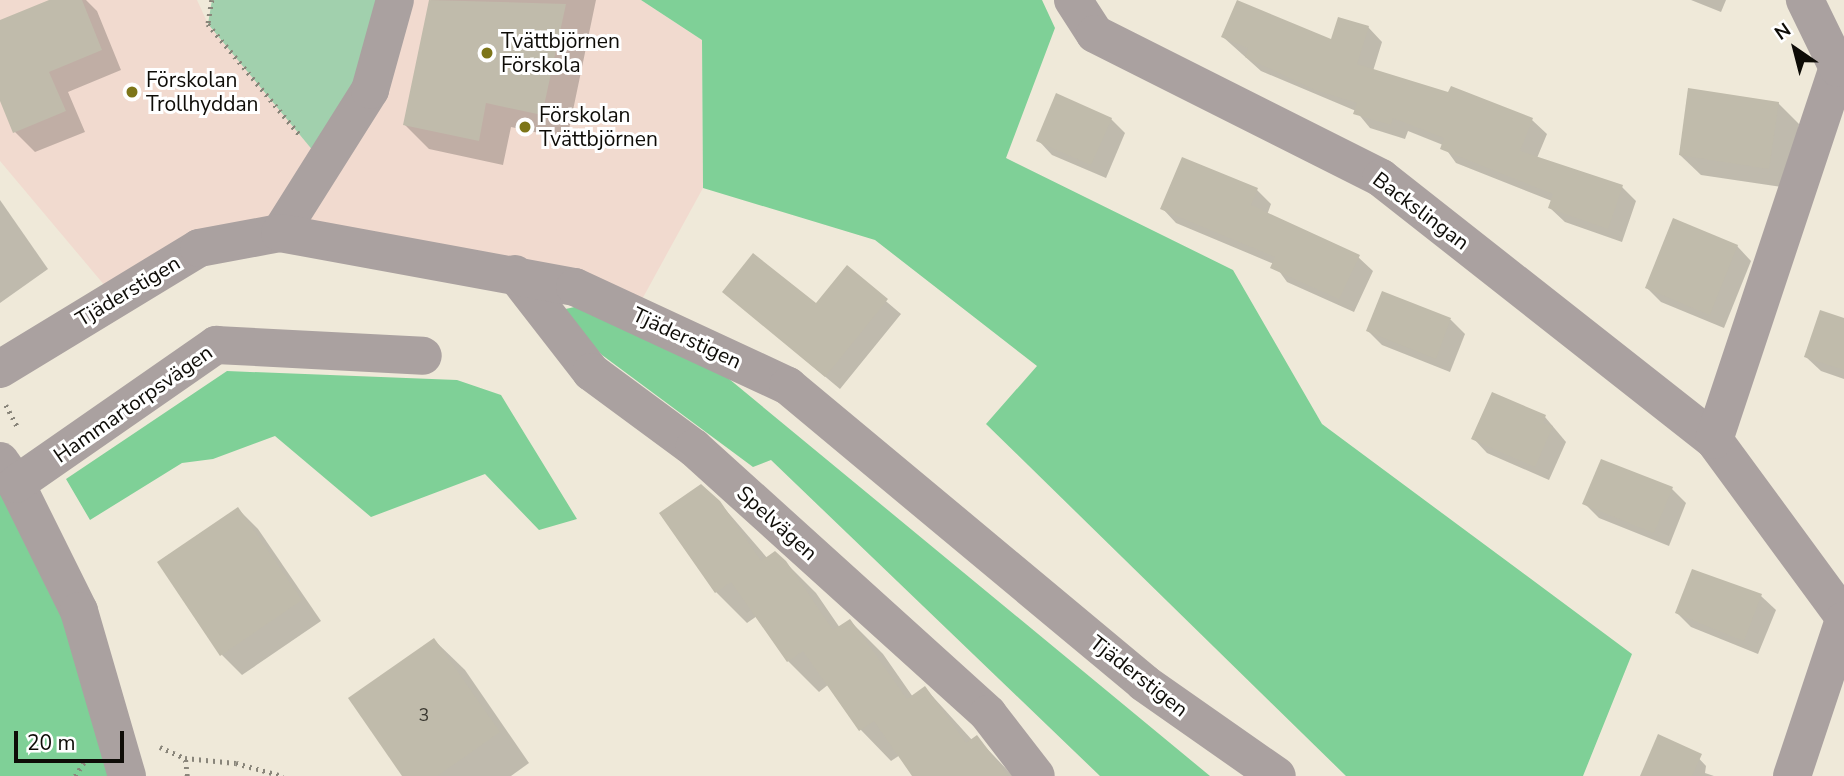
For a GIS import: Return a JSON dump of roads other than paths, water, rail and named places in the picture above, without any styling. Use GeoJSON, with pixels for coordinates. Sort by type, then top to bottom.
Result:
{"type":"FeatureCollection","features":[{"type":"Feature","properties":{"kind":"street"},"geometry":{"type":"LineString","coordinates":[[280,233],[370,90],[396,0]]}},
{"type":"Feature","properties":{"kind":"street","name":"Backslingan"},"geometry":{"type":"LineString","coordinates":[[1073,0],[1095,34],[1381,178],[1714,440],[1844,618],[1792,776]]}},
{"type":"Feature","properties":{"kind":"street"},"geometry":{"type":"LineString","coordinates":[[1714,440],[1838,68],[1805,0]]}},
{"type":"Feature","properties":{"kind":"street","name":"Tjäderstigen"},"geometry":{"type":"LineString","coordinates":[[4,384],[199,248],[280,233],[575,286],[788,386],[1143,683],[1278,776]]}},
{"type":"Feature","properties":{"kind":"street","name":"Spelvägen"},"geometry":{"type":"LineString","coordinates":[[515,274],[591,372],[694,448],[988,714],[1036,776]]}},
{"type":"Feature","properties":{"kind":"street","name":"Hammartorpsvägen"},"geometry":{"type":"LineString","coordinates":[[19,471],[216,345],[423,356]]}},
{"type":"Feature","properties":{"kind":"street"},"geometry":{"type":"LineString","coordinates":[[19,471],[79,611],[127,776]]}},
{"type":"Feature","properties":{"kind":"place","name":"Tvättbjörnen Förskola"},"geometry":{"type":"Point","coordinates":[487,53]}},
{"type":"Feature","properties":{"kind":"place","name":"Förskolan Trollhyddan"},"geometry":{"type":"Point","coordinates":[132,92]}},
{"type":"Feature","properties":{"kind":"place","name":"Förskolan Tvättbjörnen"},"geometry":{"type":"Point","coordinates":[525,127]}}]}
